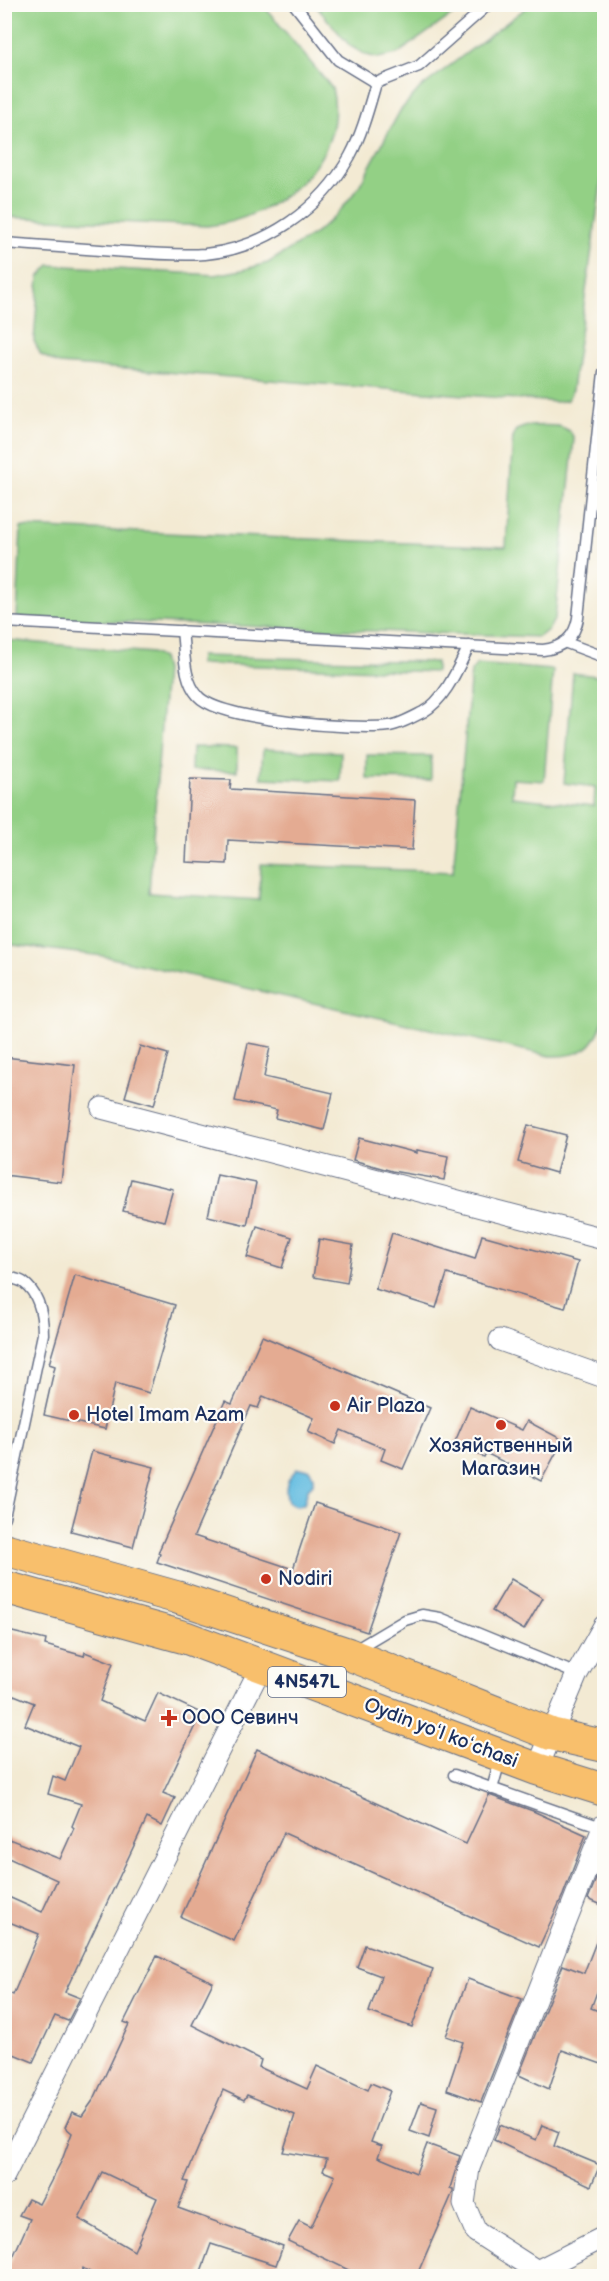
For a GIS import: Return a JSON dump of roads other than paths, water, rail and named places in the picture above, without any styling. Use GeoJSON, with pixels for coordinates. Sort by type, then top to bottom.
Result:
{"type":"FeatureCollection","features":[{"type":"Feature","properties":{"kind":"main road","name":"Oydin yoʻl koʻchasi"},"geometry":{"type":"LineString","coordinates":[[4,1549],[176,1597],[348,1654],[551,1734],[604,1746]]}},
{"type":"Feature","properties":{"kind":"main road","name":"Oydin yoʻl koʻchasi"},"geometry":{"type":"LineString","coordinates":[[4,1587],[187,1638],[537,1769],[604,1790]]}},
{"type":"Feature","properties":{"kind":"street"},"geometry":{"type":"LineString","coordinates":[[102,1108],[604,1239]]}},
{"type":"Feature","properties":{"kind":"street"},"geometry":{"type":"LineString","coordinates":[[500,1340],[604,1377]]}},
{"type":"Feature","properties":{"kind":"street"},"geometry":{"type":"LineString","coordinates":[[537,1769],[577,1674],[604,1626]]}},
{"type":"Feature","properties":{"kind":"street"},"geometry":{"type":"LineString","coordinates":[[4,2176],[262,1665]]}},
{"type":"Feature","properties":{"kind":"street"},"geometry":{"type":"LineString","coordinates":[[604,1826],[469,2168],[464,2204],[476,2232],[532,2274],[604,2237]]}},
{"type":"Feature","properties":{"kind":"lane"},"geometry":{"type":"LineString","coordinates":[[294,4],[338,60],[376,83]]}},
{"type":"Feature","properties":{"kind":"lane"},"geometry":{"type":"LineString","coordinates":[[376,83],[419,66],[489,4]]}},
{"type":"Feature","properties":{"kind":"lane"},"geometry":{"type":"LineString","coordinates":[[4,243],[174,255],[206,254],[240,247],[272,234],[301,215],[328,188],[350,156],[365,121],[376,83]]}},
{"type":"Feature","properties":{"kind":"lane"},"geometry":{"type":"LineString","coordinates":[[4,622],[543,650],[558,647],[574,631],[578,618],[604,372]]}},
{"type":"Feature","properties":{"kind":"lane"},"geometry":{"type":"LineString","coordinates":[[182,631],[188,683],[200,699],[232,713],[303,724],[391,726],[425,711],[450,685],[469,646]]}},
{"type":"Feature","properties":{"kind":"lane"},"geometry":{"type":"LineString","coordinates":[[564,642],[604,657]]}},
{"type":"Feature","properties":{"kind":"lane"},"geometry":{"type":"LineString","coordinates":[[4,1276],[22,1281],[36,1295],[43,1315],[44,1334],[4,1517]]}},
{"type":"Feature","properties":{"kind":"lane"},"geometry":{"type":"LineString","coordinates":[[348,1654],[405,1620],[422,1615],[440,1618],[577,1674]]}},
{"type":"Feature","properties":{"kind":"lane"},"geometry":{"type":"LineString","coordinates":[[492,1789],[502,1755]]}},
{"type":"Feature","properties":{"kind":"lane"},"geometry":{"type":"LineString","coordinates":[[454,1775],[604,1826]]}},
{"type":"Feature","properties":{"kind":"water"},"geometry":{"type":"Polygon","coordinates":[[[297,1469],[309,1469],[313,1476],[313,1484],[308,1489],[304,1504],[296,1506],[288,1502],[286,1488],[288,1480],[297,1469]]]}},
{"type":"Feature","properties":{"kind":"place","name":"Air Plaza"},"geometry":{"type":"Point","coordinates":[335,1406]}},
{"type":"Feature","properties":{"kind":"place","name":"Hotel Imam Azam"},"geometry":{"type":"Point","coordinates":[74,1415]}},
{"type":"Feature","properties":{"kind":"place","name":"Хозяйственный Магазин"},"geometry":{"type":"Point","coordinates":[501,1425]}},
{"type":"Feature","properties":{"kind":"place","name":"Nodiri"},"geometry":{"type":"Point","coordinates":[266,1579]}},
{"type":"Feature","properties":{"kind":"place","name":"ООО Севинч"},"geometry":{"type":"Point","coordinates":[169,1718]}}]}
